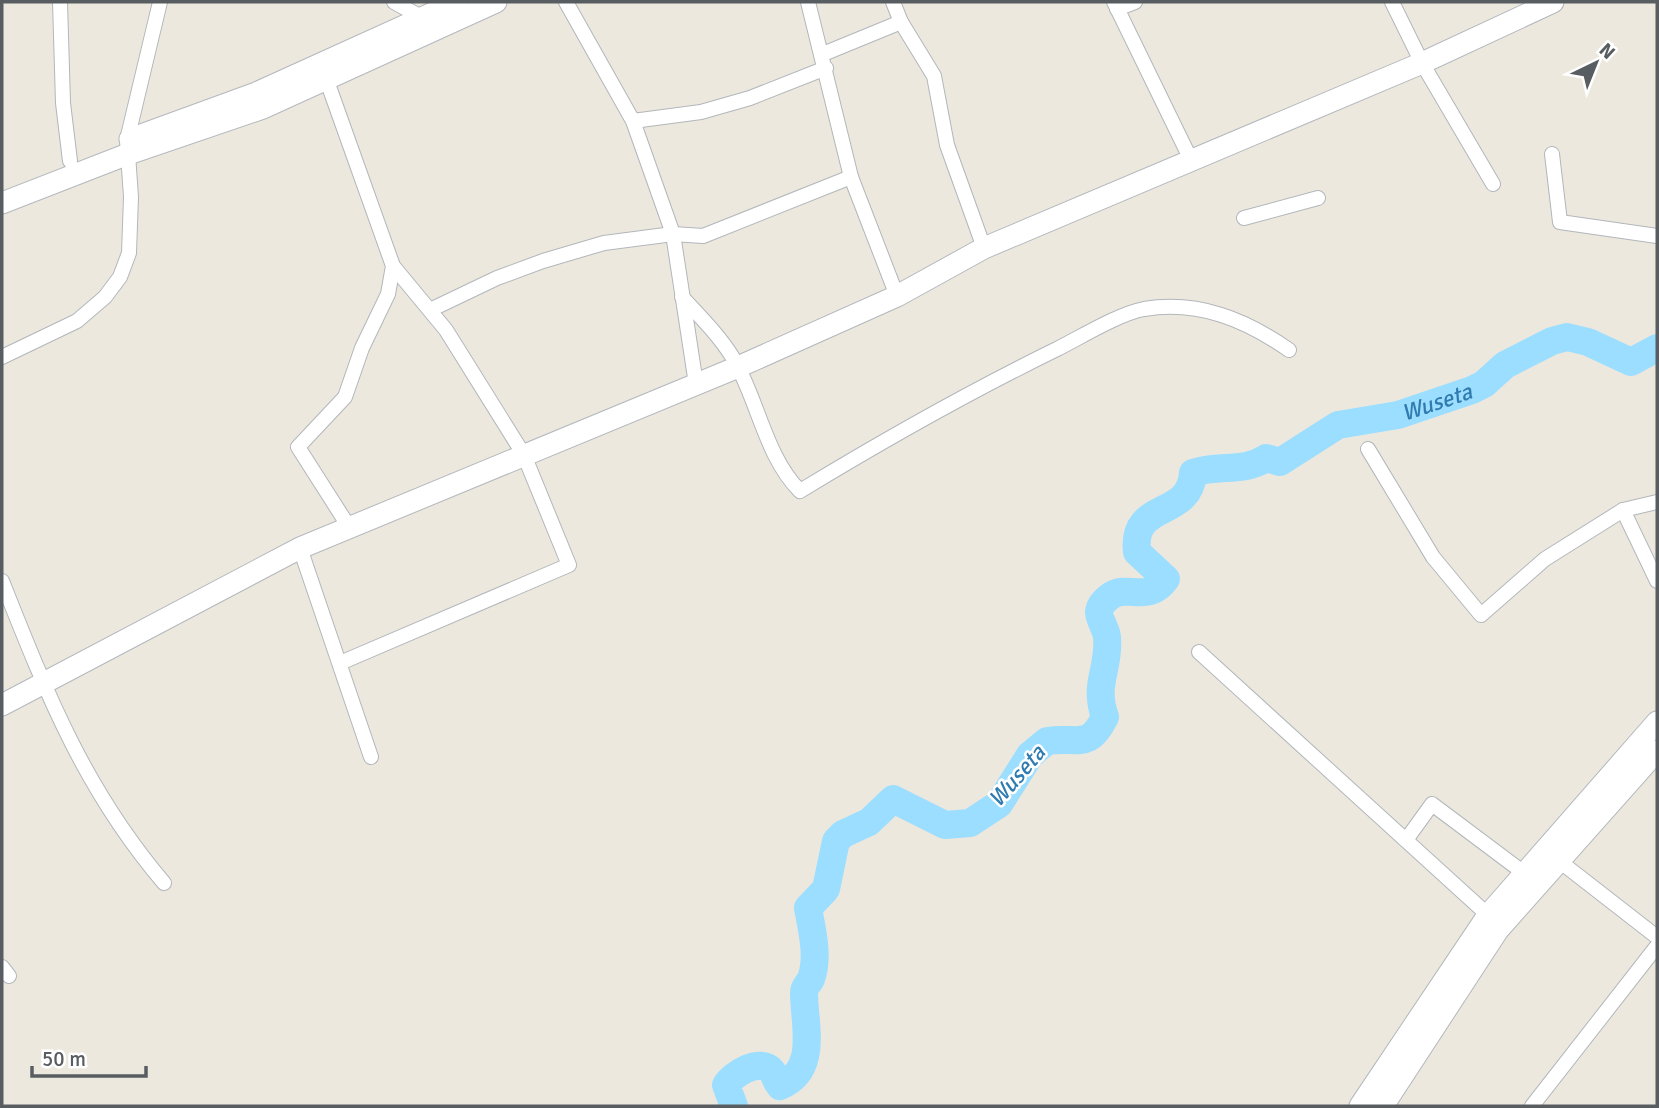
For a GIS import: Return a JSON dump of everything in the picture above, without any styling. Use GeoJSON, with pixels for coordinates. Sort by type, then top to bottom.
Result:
{"type":"FeatureCollection","features":[{"type":"Feature","properties":{"kind":"street"},"geometry":{"type":"LineString","coordinates":[[60,2],[63,103],[70,161]]}},
{"type":"Feature","properties":{"kind":"street"},"geometry":{"type":"LineString","coordinates":[[2,357],[77,321],[105,297],[120,276],[129,253],[128,147],[160,2]]}},
{"type":"Feature","properties":{"kind":"street"},"geometry":{"type":"LineString","coordinates":[[394,2],[424,18]]}},
{"type":"Feature","properties":{"kind":"street"},"geometry":{"type":"LineString","coordinates":[[2,204],[457,2]]}},
{"type":"Feature","properties":{"kind":"street"},"geometry":{"type":"LineString","coordinates":[[2,188],[70,161],[263,108],[496,2]]}},
{"type":"Feature","properties":{"kind":"street"},"geometry":{"type":"LineString","coordinates":[[566,2],[633,121],[673,234],[696,384]]}},
{"type":"Feature","properties":{"kind":"street"},"geometry":{"type":"LineString","coordinates":[[808,2],[851,177],[897,296]]}},
{"type":"Feature","properties":{"kind":"street"},"geometry":{"type":"LineString","coordinates":[[893,2],[901,22],[934,76],[947,145],[984,248]]}},
{"type":"Feature","properties":{"kind":"street"},"geometry":{"type":"LineString","coordinates":[[1135,2],[1116,5],[1192,162]]}},
{"type":"Feature","properties":{"kind":"street"},"geometry":{"type":"LineString","coordinates":[[1392,2],[1422,63],[1493,184]]}},
{"type":"Feature","properties":{"kind":"street"},"geometry":{"type":"LineString","coordinates":[[2,705],[41,681],[300,548],[738,367],[897,296],[984,248],[1422,63],[1553,2]]}},
{"type":"Feature","properties":{"kind":"street"},"geometry":{"type":"LineString","coordinates":[[633,121],[701,112],[750,98],[901,22]]}},
{"type":"Feature","properties":{"kind":"street"},"geometry":{"type":"LineString","coordinates":[[327,81],[393,266],[430,310],[491,399],[524,455],[569,565],[340,663]]}},
{"type":"Feature","properties":{"kind":"street"},"geometry":{"type":"LineString","coordinates":[[1552,154],[1560,222],[1657,236]]}},
{"type":"Feature","properties":{"kind":"street"},"geometry":{"type":"LineString","coordinates":[[430,310],[497,278],[543,261],[604,243],[673,234],[703,236],[851,177]]}},
{"type":"Feature","properties":{"kind":"street"},"geometry":{"type":"LineString","coordinates":[[1244,218],[1318,198]]}},
{"type":"Feature","properties":{"kind":"street"},"geometry":{"type":"LineString","coordinates":[[349,527],[298,447],[345,397],[362,348],[388,294],[393,266]]}},
{"type":"Feature","properties":{"kind":"street"},"geometry":{"type":"LineString","coordinates":[[682,298],[723,341],[738,367],[785,476],[800,491],[980,387],[1142,310],[1180,307],[1222,313],[1256,328],[1289,350]]}},
{"type":"Feature","properties":{"kind":"street"},"geometry":{"type":"LineString","coordinates":[[1368,449],[1433,556],[1481,615],[1545,559],[1623,510],[1657,502]]}},
{"type":"Feature","properties":{"kind":"street"},"geometry":{"type":"LineString","coordinates":[[1623,510],[1657,581]]}},
{"type":"Feature","properties":{"kind":"street"},"geometry":{"type":"LineString","coordinates":[[300,548],[371,757]]}},
{"type":"Feature","properties":{"kind":"street"},"geometry":{"type":"LineString","coordinates":[[2,581],[41,681],[72,747],[114,821],[164,883]]}},
{"type":"Feature","properties":{"kind":"street"},"geometry":{"type":"LineString","coordinates":[[1199,652],[1488,915]]}},
{"type":"Feature","properties":{"kind":"street"},"geometry":{"type":"LineString","coordinates":[[1360,1106],[1488,915],[1657,722]]}},
{"type":"Feature","properties":{"kind":"street"},"geometry":{"type":"LineString","coordinates":[[1384,1105],[1498,930],[1657,751]]}},
{"type":"Feature","properties":{"kind":"street"},"geometry":{"type":"LineString","coordinates":[[1406,840],[1432,804],[1524,873]]}},
{"type":"Feature","properties":{"kind":"street"},"geometry":{"type":"LineString","coordinates":[[1558,860],[1657,937]]}},
{"type":"Feature","properties":{"kind":"street"},"geometry":{"type":"LineString","coordinates":[[1532,1106],[1657,946]]}},
{"type":"Feature","properties":{"kind":"waterway","name":"Wuseta"},"geometry":{"type":"LineString","coordinates":[[734,1106],[726,1085],[734,1076],[754,1066],[767,1067],[780,1086],[792,1079],[805,1058],[807,1032],[804,991],[811,979],[814,962],[808,908],[826,889],[836,841],[843,834],[869,822],[893,799],[945,825],[970,823],[999,804],[1030,755],[1047,741],[1082,740],[1099,728],[1105,717],[1101,685],[1107,648],[1100,609],[1112,595],[1119,592],[1153,590],[1166,579],[1137,552],[1138,535],[1151,516],[1182,498],[1189,488],[1193,473],[1240,467],[1258,463],[1266,458],[1280,462],[1338,425],[1398,415],[1472,390],[1484,384],[1505,365],[1552,341],[1567,337],[1588,342],[1631,362],[1657,348]]}}]}
